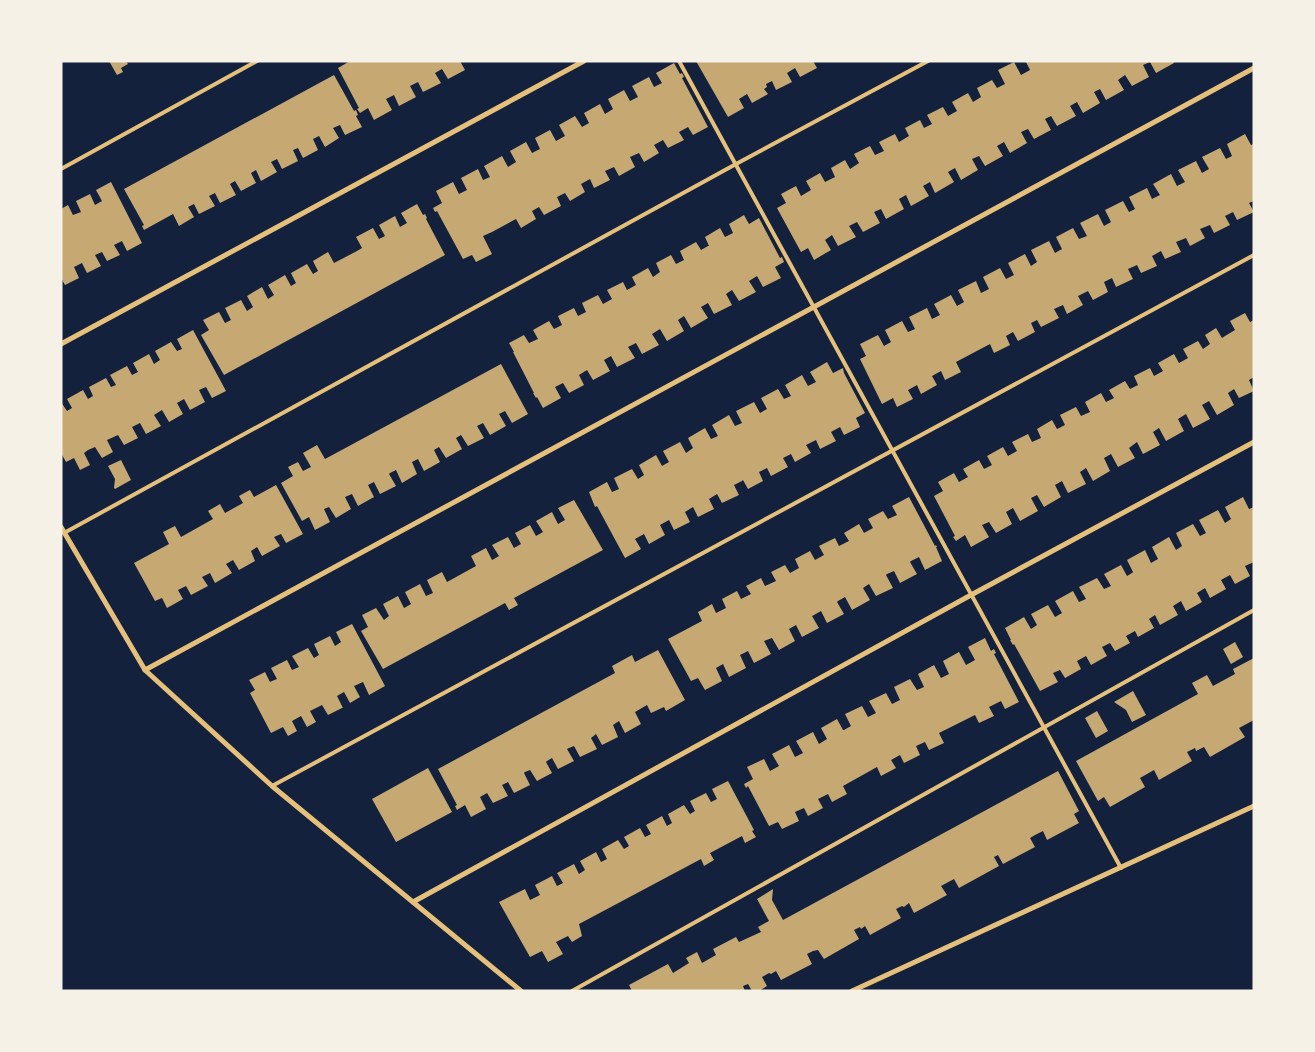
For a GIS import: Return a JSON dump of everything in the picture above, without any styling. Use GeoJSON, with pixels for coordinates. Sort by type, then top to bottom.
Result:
{"type":"FeatureCollection","features":[{"type":"Feature","properties":{"kind":"street"},"geometry":{"type":"LineString","coordinates":[[61,344],[584,61]]}},
{"type":"Feature","properties":{"kind":"street"},"geometry":{"type":"LineString","coordinates":[[145,670],[1254,68]]}},
{"type":"Feature","properties":{"kind":"street"},"geometry":{"type":"LineString","coordinates":[[413,902],[971,595],[1254,442]]}},
{"type":"Feature","properties":{"kind":"street"},"geometry":{"type":"LineString","coordinates":[[61,527],[145,670],[272,786],[521,991]]}},
{"type":"Feature","properties":{"kind":"street"},"geometry":{"type":"LineString","coordinates":[[852,991],[1254,806]]}},
{"type":"Feature","properties":{"kind":"lane"},"geometry":{"type":"LineString","coordinates":[[61,169],[257,61]]}},
{"type":"Feature","properties":{"kind":"lane"},"geometry":{"type":"LineString","coordinates":[[679,61],[1121,868]]}},
{"type":"Feature","properties":{"kind":"lane"},"geometry":{"type":"LineString","coordinates":[[64,533],[736,164],[928,61]]}},
{"type":"Feature","properties":{"kind":"lane"},"geometry":{"type":"LineString","coordinates":[[272,786],[1254,255]]}},
{"type":"Feature","properties":{"kind":"lane"},"geometry":{"type":"LineString","coordinates":[[572,991],[1254,610]]}},
{"type":"Feature","properties":{"kind":"building"},"geometry":{"type":"Polygon","coordinates":[[[109,61],[126,61],[128,64],[121,68],[123,72],[117,75],[109,61]]]}},
{"type":"Feature","properties":{"kind":"building"},"geometry":{"type":"Polygon","coordinates":[[[350,61],[460,61],[465,70],[448,79],[442,69],[435,73],[441,83],[423,92],[418,82],[410,86],[416,97],[399,106],[394,95],[386,99],[392,110],[374,120],[368,108],[360,113],[357,109],[359,108],[338,68],[350,61]]]}},
{"type":"Feature","properties":{"kind":"building"},"geometry":{"type":"Polygon","coordinates":[[[696,61],[813,61],[817,68],[800,77],[795,68],[787,73],[792,82],[776,90],[772,81],[766,84],[767,87],[764,89],[768,94],[752,103],[747,94],[739,99],[744,108],[728,117],[696,61]]]}},
{"type":"Feature","properties":{"kind":"building"},"geometry":{"type":"Polygon","coordinates":[[[1173,61],[1174,63],[1156,73],[1150,62],[1143,65],[1149,77],[1132,86],[1125,75],[1118,80],[1124,90],[1106,100],[1100,89],[1094,92],[1100,103],[1083,113],[1077,102],[1070,106],[1076,116],[1057,126],[1051,116],[1045,119],[1051,130],[1034,139],[1028,129],[1021,132],[1027,143],[1010,153],[1004,142],[997,146],[1003,156],[985,166],[979,156],[972,159],[978,170],[961,180],[955,168],[948,172],[954,182],[935,193],[930,182],[923,186],[929,196],[911,206],[906,195],[899,199],[904,209],[886,219],[881,209],[874,212],[880,223],[863,232],[857,222],[849,226],[856,237],[838,246],[832,235],[825,240],[831,250],[814,260],[808,248],[801,252],[777,208],[786,203],[781,194],[796,186],[801,196],[811,190],[806,181],[820,173],[825,182],[835,177],[831,168],[845,160],[850,169],[859,163],[854,154],[870,146],[875,155],[884,151],[879,142],[895,134],[899,142],[909,136],[905,128],[920,120],[924,128],[932,124],[927,115],[943,107],[948,116],[957,111],[952,102],[968,93],[973,102],[981,97],[977,88],[992,80],[997,88],[1005,84],[998,70],[1014,62],[1021,75],[1030,70],[1026,62],[1173,61]]]}},
{"type":"Feature","properties":{"kind":"building"},"geometry":{"type":"Polygon","coordinates":[[[674,63],[680,74],[682,73],[684,77],[682,78],[708,127],[693,135],[688,127],[679,132],[684,140],[668,148],[663,140],[654,145],[659,153],[644,162],[639,153],[630,157],[635,167],[619,176],[614,167],[605,171],[610,180],[594,188],[590,179],[581,184],[585,192],[570,201],[565,193],[557,197],[561,206],[544,215],[539,207],[532,211],[536,219],[521,228],[516,219],[483,236],[492,254],[476,262],[472,255],[463,259],[437,211],[435,212],[433,208],[442,203],[436,191],[453,182],[459,194],[467,190],[461,178],[478,169],[483,180],[490,177],[484,166],[502,156],[508,167],[516,162],[510,151],[526,142],[532,153],[540,149],[535,138],[550,130],[556,141],[565,136],[559,125],[575,116],[582,127],[589,123],[584,113],[600,104],[605,114],[613,109],[608,99],[624,90],[630,101],[638,97],[632,86],[649,77],[654,87],[662,83],[656,73],[674,63]]]}},
{"type":"Feature","properties":{"kind":"building"},"geometry":{"type":"Polygon","coordinates":[[[334,75],[354,111],[356,110],[358,115],[356,116],[362,127],[345,135],[340,125],[333,128],[339,138],[325,147],[319,136],[313,139],[318,150],[303,158],[298,148],[293,150],[298,161],[282,169],[277,159],[271,162],[277,172],[261,181],[256,170],[251,173],[256,183],[241,191],[235,181],[230,184],[236,195],[220,203],[215,193],[209,196],[215,206],[199,214],[194,204],[188,207],[194,217],[179,226],[173,214],[144,230],[142,226],[144,225],[124,189],[334,75]]]}},
{"type":"Feature","properties":{"kind":"building"},"geometry":{"type":"Polygon","coordinates":[[[1245,134],[1251,145],[1254,144],[1254,201],[1249,203],[1254,212],[1237,220],[1233,212],[1225,216],[1230,225],[1214,233],[1210,225],[1200,229],[1205,238],[1190,246],[1186,238],[1176,242],[1181,252],[1165,259],[1161,251],[1152,256],[1157,266],[1141,273],[1137,265],[1128,269],[1133,279],[1116,287],[1112,278],[1104,282],[1108,292],[1093,300],[1088,291],[1078,296],[1083,305],[1067,314],[1063,305],[1054,309],[1059,318],[1041,327],[1037,320],[1031,323],[1035,332],[1018,341],[1013,332],[1006,336],[1010,345],[994,353],[990,344],[956,362],[961,372],[945,380],[941,371],[932,376],[937,385],[921,394],[917,385],[908,390],[913,399],[897,407],[893,398],[882,404],[860,359],[866,356],[860,344],[878,335],[884,346],[891,342],[885,330],[902,321],[908,332],[915,329],[909,317],[927,308],[932,319],[940,315],[934,304],[951,295],[957,306],[964,302],[958,290],[976,281],[981,293],[989,289],[983,277],[1000,268],[1006,279],[1014,275],[1008,263],[1025,254],[1031,266],[1037,262],[1031,250],[1049,241],[1055,253],[1062,249],[1056,237],[1073,228],[1079,239],[1087,236],[1080,223],[1098,214],[1104,226],[1111,222],[1105,210],[1123,201],[1129,212],[1135,209],[1129,197],[1147,188],[1152,199],[1160,195],[1153,184],[1171,174],[1177,186],[1185,182],[1178,170],[1196,161],[1202,173],[1209,169],[1202,157],[1220,148],[1226,159],[1232,156],[1227,144],[1245,134]]]}},
{"type":"Feature","properties":{"kind":"building"},"geometry":{"type":"Polygon","coordinates":[[[111,182],[142,243],[127,251],[122,241],[114,245],[120,255],[107,261],[102,252],[95,255],[101,266],[87,273],[82,263],[74,267],[79,278],[65,285],[61,278],[61,209],[68,205],[73,215],[81,212],[76,201],[90,194],[95,205],[102,201],[96,190],[111,182]]]}},
{"type":"Feature","properties":{"kind":"building"},"geometry":{"type":"Polygon","coordinates":[[[417,204],[423,215],[425,214],[445,255],[224,375],[201,335],[209,330],[203,320],[219,312],[225,323],[231,320],[225,308],[241,300],[247,311],[253,307],[247,296],[262,287],[268,299],[274,295],[268,285],[285,275],[291,286],[296,283],[291,273],[307,264],[313,274],[318,271],[313,261],[328,252],[334,263],[357,251],[362,248],[356,237],[373,228],[379,239],[385,236],[379,225],[395,216],[400,227],[407,223],[401,213],[417,204]]]}},
{"type":"Feature","properties":{"kind":"building"},"geometry":{"type":"Polygon","coordinates":[[[744,215],[749,224],[759,218],[780,258],[782,257],[784,262],[775,267],[781,278],[763,287],[757,276],[749,281],[756,292],[739,301],[732,290],[726,294],[732,305],[714,314],[708,303],[701,307],[708,318],[691,328],[684,316],[678,320],[684,331],[667,341],[660,329],[652,334],[659,345],[642,354],[636,343],[628,347],[635,358],[617,367],[611,356],[604,360],[610,371],[593,380],[587,370],[579,375],[584,385],[569,393],[563,383],[555,387],[561,398],[543,408],[533,393],[509,343],[524,335],[529,343],[538,339],[533,330],[549,321],[554,329],[562,325],[558,316],[574,308],[578,316],[586,312],[582,303],[598,295],[603,304],[612,299],[607,290],[623,282],[627,290],[636,285],[632,277],[648,268],[653,277],[660,272],[656,263],[671,255],[676,264],[684,260],[680,251],[696,242],[701,250],[709,246],[705,237],[720,228],[725,237],[733,233],[729,224],[744,215]]]}},
{"type":"Feature","properties":{"kind":"building"},"geometry":{"type":"Polygon","coordinates":[[[1245,313],[1250,322],[1254,320],[1254,377],[1249,380],[1254,391],[1239,398],[1234,389],[1228,393],[1234,405],[1217,415],[1209,401],[1202,405],[1210,419],[1193,428],[1186,414],[1178,419],[1184,431],[1166,441],[1159,428],[1153,432],[1160,445],[1143,454],[1137,442],[1129,448],[1135,458],[1118,467],[1111,454],[1104,458],[1110,471],[1093,481],[1086,468],[1080,472],[1086,484],[1068,493],[1062,481],[1055,485],[1061,497],[1044,507],[1037,495],[1031,498],[1038,511],[1020,521],[1013,508],[1006,512],[1012,524],[996,533],[989,522],[982,525],[989,537],[971,547],[965,535],[956,541],[934,496],[943,491],[938,482],[954,473],[959,482],[968,477],[963,469],[979,460],[984,469],[992,465],[987,456],[1003,447],[1008,456],[1017,451],[1012,442],[1028,434],[1032,442],[1041,438],[1037,429],[1052,420],[1057,429],[1065,425],[1060,415],[1076,407],[1081,416],[1090,412],[1085,402],[1101,393],[1106,402],[1114,398],[1109,390],[1125,381],[1130,389],[1138,385],[1134,376],[1150,368],[1154,376],[1163,371],[1158,363],[1174,354],[1179,363],[1188,358],[1183,349],[1198,341],[1203,349],[1210,344],[1205,335],[1216,328],[1222,338],[1235,330],[1230,321],[1245,313]]]}},
{"type":"Feature","properties":{"kind":"building"},"geometry":{"type":"Polygon","coordinates":[[[193,330],[226,391],[212,398],[206,387],[199,390],[205,402],[190,410],[184,399],[177,403],[183,414],[169,422],[162,410],[154,415],[161,426],[146,434],[140,423],[132,427],[138,438],[124,445],[118,435],[107,440],[113,452],[102,458],[95,447],[88,450],[84,453],[90,465],[80,470],[74,458],[66,462],[61,453],[61,402],[67,411],[72,408],[67,399],[83,390],[88,399],[93,396],[89,387],[106,378],[111,387],[116,385],[110,375],[127,366],[132,375],[138,372],[133,363],[149,354],[154,364],[160,360],[155,351],[171,342],[177,351],[182,349],[177,339],[193,330]]]}},
{"type":"Feature","properties":{"kind":"building"},"geometry":{"type":"Polygon","coordinates":[[[827,362],[833,373],[843,368],[865,413],[856,418],[860,427],[844,435],[840,427],[831,432],[836,441],[820,449],[816,440],[806,445],[811,453],[795,462],[791,454],[783,458],[788,467],[771,476],[767,468],[759,472],[763,481],[748,489],[743,480],[734,485],[739,495],[722,503],[717,494],[709,499],[714,509],[698,517],[693,507],[685,512],[690,522],[674,530],[669,520],[660,525],[665,535],[649,544],[644,534],[635,539],[641,549],[625,558],[597,506],[595,507],[589,492],[607,482],[612,492],[619,489],[614,478],[632,469],[638,479],[644,475],[639,465],[656,455],[662,466],[669,462],[663,451],[680,442],[686,453],[693,448],[688,438],[705,428],[711,439],[718,436],[712,425],[729,415],[735,426],[742,423],[736,411],[754,402],[760,413],[767,409],[761,398],[778,389],[784,399],[791,396],[785,385],[802,375],[808,386],[816,382],[810,372],[827,362]]]}},
{"type":"Feature","properties":{"kind":"building"},"geometry":{"type":"Polygon","coordinates":[[[501,364],[528,414],[512,423],[505,411],[499,414],[506,426],[490,435],[483,423],[477,426],[484,438],[468,446],[461,435],[456,438],[462,449],[446,458],[439,447],[434,450],[440,462],[424,471],[418,459],[412,462],[417,474],[402,483],[396,470],[390,473],[396,486],[380,494],[374,482],[368,485],[374,497],[358,506],[352,494],[345,497],[351,509],[336,518],[329,507],[324,509],[330,522],[315,530],[309,517],[302,521],[281,483],[293,476],[288,467],[298,462],[303,471],[311,467],[303,453],[317,445],[325,459],[501,364]]]}},
{"type":"Feature","properties":{"kind":"building"},"geometry":{"type":"Polygon","coordinates":[[[121,460],[131,480],[115,489],[115,479],[108,466],[121,460]]]}},
{"type":"Feature","properties":{"kind":"building"},"geometry":{"type":"Polygon","coordinates":[[[276,485],[303,534],[286,543],[281,534],[274,537],[280,546],[262,556],[257,547],[251,551],[255,561],[239,570],[233,560],[226,564],[232,573],[215,583],[210,573],[202,577],[208,586],[191,595],[186,586],[178,590],[183,599],[167,608],[162,598],[155,601],[134,563],[169,544],[163,532],[175,526],[181,537],[213,519],[208,511],[220,504],[225,513],[243,503],[239,496],[248,491],[250,490],[254,497],[276,485]]]}},
{"type":"Feature","properties":{"kind":"building"},"geometry":{"type":"Polygon","coordinates":[[[909,497],[936,545],[942,561],[925,570],[919,557],[911,561],[917,574],[900,583],[894,571],[887,574],[893,588],[876,596],[869,584],[863,588],[870,600],[852,610],[845,597],[837,602],[844,614],[827,623],[821,611],[812,616],[819,628],[802,637],[796,625],[789,629],[795,641],[779,650],[772,638],[764,641],[771,654],[754,663],[748,651],[740,655],[746,668],[729,677],[723,664],[716,668],[722,681],[705,690],[698,678],[691,681],[668,639],[702,621],[698,612],[712,604],[716,613],[726,608],[722,599],[737,591],[741,599],[751,594],[746,586],[761,578],[765,586],[776,581],[771,572],[785,565],[790,573],[799,568],[795,559],[810,551],[815,560],[824,555],[819,546],[835,538],[839,546],[849,541],[844,533],[859,524],[864,533],[873,528],[868,519],[883,511],[888,519],[897,515],[892,506],[909,497]]]}},
{"type":"Feature","properties":{"kind":"building"},"geometry":{"type":"Polygon","coordinates":[[[1243,497],[1249,509],[1254,507],[1254,562],[1245,566],[1250,576],[1235,584],[1230,575],[1221,580],[1226,589],[1210,598],[1205,588],[1197,593],[1202,602],[1186,611],[1181,601],[1173,606],[1178,615],[1160,625],[1155,615],[1149,619],[1154,628],[1138,637],[1135,631],[1126,636],[1130,643],[1115,651],[1110,643],[1102,647],[1107,656],[1091,665],[1086,656],[1077,661],[1081,669],[1065,678],[1060,670],[1053,673],[1058,682],[1040,691],[1005,628],[1024,617],[1031,629],[1037,625],[1031,614],[1048,605],[1055,617],[1062,613],[1055,601],[1073,591],[1079,602],[1086,599],[1079,587],[1097,578],[1104,589],[1111,586],[1104,574],[1121,565],[1127,576],[1133,572],[1127,560],[1145,550],[1151,563],[1158,559],[1152,547],[1169,537],[1176,550],[1182,546],[1176,533],[1193,524],[1200,536],[1206,533],[1199,520],[1218,510],[1225,523],[1231,519],[1225,507],[1243,497]]]}},
{"type":"Feature","properties":{"kind":"building"},"geometry":{"type":"Polygon","coordinates":[[[574,500],[603,550],[514,598],[518,605],[509,610],[505,603],[383,669],[361,631],[368,627],[362,615],[376,608],[384,620],[389,616],[383,604],[398,596],[404,608],[406,607],[411,604],[405,592],[420,584],[426,596],[433,593],[427,580],[442,572],[447,582],[476,566],[471,556],[486,548],[492,560],[494,559],[499,556],[492,545],[508,537],[514,548],[521,544],[515,533],[530,525],[536,536],[543,532],[536,521],[552,512],[558,524],[565,520],[558,508],[574,500]]]}},
{"type":"Feature","properties":{"kind":"building"},"geometry":{"type":"Polygon","coordinates":[[[352,624],[385,686],[369,695],[363,682],[354,686],[360,697],[350,703],[344,692],[337,696],[343,708],[328,715],[322,705],[310,711],[316,722],[307,727],[301,716],[292,721],[297,731],[288,736],[283,727],[271,733],[250,693],[255,690],[249,680],[265,672],[270,682],[277,679],[271,668],[287,660],[292,670],[299,667],[292,656],[308,648],[314,658],[319,655],[314,644],[330,636],[335,646],[341,642],[336,632],[352,624]]]}},
{"type":"Feature","properties":{"kind":"building"},"geometry":{"type":"Polygon","coordinates":[[[985,638],[991,651],[994,649],[996,653],[994,654],[1019,702],[1005,709],[1001,701],[989,707],[994,716],[979,723],[975,715],[939,733],[944,743],[929,750],[925,742],[916,746],[920,755],[904,763],[900,755],[891,760],[896,768],[881,776],[877,767],[843,786],[847,794],[832,802],[828,794],[818,799],[823,808],[808,816],[804,808],[795,812],[799,821],[782,829],[778,822],[769,826],[748,786],[746,788],[744,784],[753,779],[747,767],[764,759],[770,771],[779,766],[772,754],[789,745],[795,757],[803,753],[796,741],[813,732],[819,744],[827,739],[821,728],[837,719],[843,730],[851,726],[845,714],[862,706],[868,717],[876,713],[869,701],[886,693],[892,704],[900,700],[894,687],[910,679],[917,690],[924,687],[918,674],[934,665],[941,678],[949,674],[943,661],[959,652],[966,665],[975,660],[968,647],[985,638]]]}},
{"type":"Feature","properties":{"kind":"building"},"geometry":{"type":"Polygon","coordinates":[[[1235,642],[1243,657],[1231,664],[1223,649],[1235,642]]]}},
{"type":"Feature","properties":{"kind":"building"},"geometry":{"type":"Polygon","coordinates":[[[658,650],[685,700],[666,711],[664,707],[651,713],[647,705],[635,712],[641,724],[625,733],[619,721],[613,725],[618,737],[602,745],[596,734],[591,738],[597,749],[580,757],[574,746],[567,749],[574,761],[558,769],[552,758],[546,762],[552,773],[537,781],[530,770],[525,772],[530,785],[514,793],[508,782],[502,785],[508,796],[493,803],[487,793],[480,797],[486,809],[471,817],[465,805],[457,810],[455,806],[457,805],[438,769],[615,673],[612,666],[632,655],[635,662],[658,650]]]}},
{"type":"Feature","properties":{"kind":"building"},"geometry":{"type":"Polygon","coordinates":[[[1254,658],[1254,720],[1239,728],[1245,737],[1210,757],[1204,747],[1196,751],[1195,748],[1187,752],[1192,761],[1159,780],[1154,770],[1140,778],[1145,787],[1110,807],[1104,797],[1098,801],[1076,761],[1198,694],[1192,683],[1207,675],[1213,686],[1235,674],[1233,669],[1254,658]]]}},
{"type":"Feature","properties":{"kind":"building"},"geometry":{"type":"Polygon","coordinates":[[[1133,691],[1146,715],[1132,722],[1126,710],[1114,702],[1133,691]]]}},
{"type":"Feature","properties":{"kind":"building"},"geometry":{"type":"Polygon","coordinates":[[[1097,711],[1108,731],[1096,738],[1085,718],[1097,711]]]}},
{"type":"Feature","properties":{"kind":"building"},"geometry":{"type":"Polygon","coordinates":[[[428,768],[452,812],[396,842],[372,799],[428,768]]]}},
{"type":"Feature","properties":{"kind":"building"},"geometry":{"type":"Polygon","coordinates":[[[1058,771],[1079,811],[1074,814],[1079,823],[1047,840],[1043,831],[1035,835],[1030,838],[1035,847],[1003,864],[998,855],[994,857],[999,866],[959,888],[954,879],[941,886],[947,895],[914,913],[909,903],[904,907],[896,909],[901,918],[870,935],[865,926],[854,930],[859,939],[824,959],[818,950],[807,954],[812,964],[781,980],[776,971],[771,974],[769,973],[762,977],[767,986],[759,991],[752,991],[748,984],[743,986],[745,991],[632,991],[629,985],[668,964],[673,973],[689,963],[686,958],[697,952],[702,963],[716,955],[713,949],[736,937],[739,942],[761,932],[758,927],[769,921],[757,899],[773,889],[772,900],[783,920],[1058,771]]]}},
{"type":"Feature","properties":{"kind":"building"},"geometry":{"type":"Polygon","coordinates":[[[728,781],[756,837],[745,843],[742,836],[710,853],[714,860],[704,866],[701,859],[579,924],[582,936],[572,942],[568,936],[556,942],[563,954],[548,962],[542,951],[530,957],[499,902],[525,889],[530,900],[540,895],[535,885],[552,876],[557,886],[563,883],[557,873],[574,864],[579,874],[585,870],[580,861],[596,852],[601,862],[607,859],[602,849],[618,840],[624,849],[629,846],[624,837],[640,828],[645,837],[651,834],[646,825],[662,816],[667,826],[672,823],[668,814],[684,805],[690,814],[695,811],[690,801],[706,793],[711,802],[717,799],[712,789],[728,781]]]}}]}
